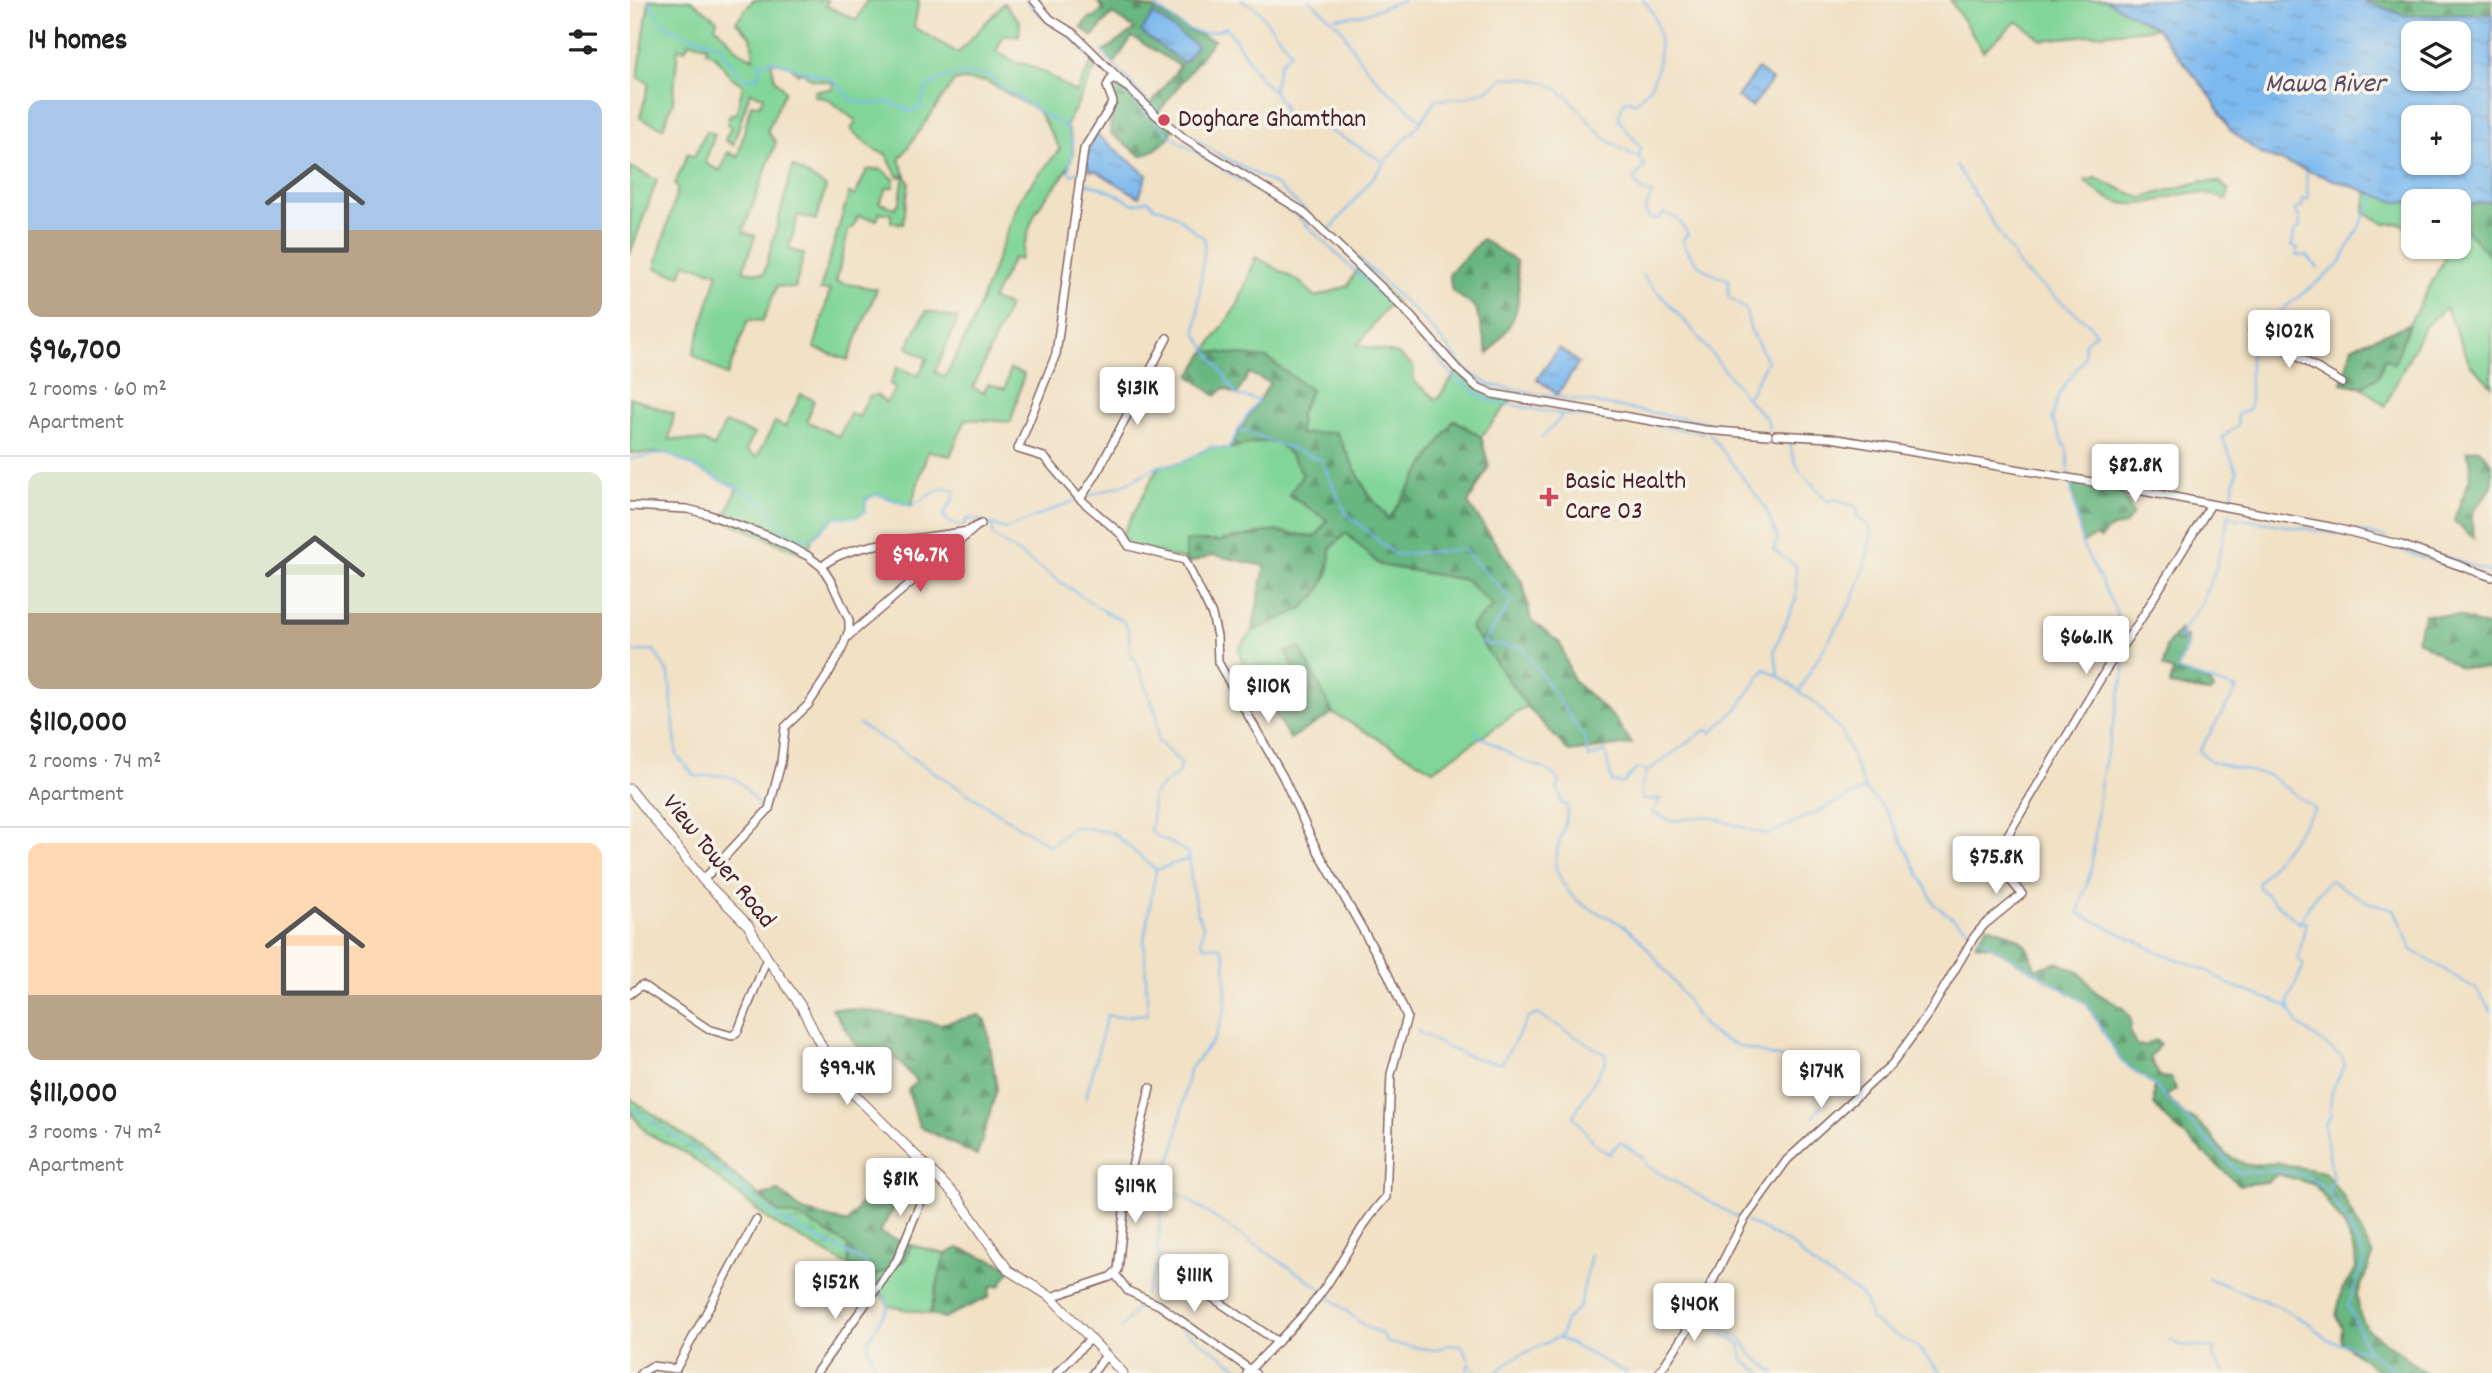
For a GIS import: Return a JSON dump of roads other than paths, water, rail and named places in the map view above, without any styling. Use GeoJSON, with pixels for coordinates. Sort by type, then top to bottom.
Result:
{"type":"FeatureCollection","features":[{"type":"Feature","properties":{"kind":"street"},"geometry":{"type":"LineString","coordinates":[[1034,0],[1050,19],[1073,33],[1127,87],[1185,139],[1302,211],[1407,312],[1477,387],[1493,394],[1705,430],[1831,439],[2122,487],[2360,534],[2401,545],[2492,577]]}},
{"type":"Feature","properties":{"kind":"street"},"geometry":{"type":"LineString","coordinates":[[1115,1274],[1128,1291],[1159,1305],[1251,1372],[1320,1295],[1369,1215],[1386,1197],[1391,1074],[1407,1017],[1388,974],[1321,856],[1283,777],[1218,662],[1217,636],[1212,615],[1185,560],[1129,546],[1122,535],[1080,499],[1044,457],[1018,449],[1056,354],[1084,149],[1113,102],[1107,86],[1112,76],[1127,87]]}},
{"type":"Feature","properties":{"kind":"street"},"geometry":{"type":"LineString","coordinates":[[2252,330],[2342,383]]}},
{"type":"Feature","properties":{"kind":"street"},"geometry":{"type":"LineString","coordinates":[[1080,499],[1096,475],[1167,338]]}},
{"type":"Feature","properties":{"kind":"street"},"geometry":{"type":"LineString","coordinates":[[630,506],[687,509],[707,513],[768,536],[808,556],[821,567],[849,620],[846,639]]}},
{"type":"Feature","properties":{"kind":"street"},"geometry":{"type":"LineString","coordinates":[[1659,1373],[1688,1329],[1744,1220],[1787,1160],[1892,1064],[1931,1010],[1974,937],[1984,925],[2022,894],[1993,860],[2113,658],[2143,616],[2210,506]]}},
{"type":"Feature","properties":{"kind":"street"},"geometry":{"type":"LineString","coordinates":[[703,880],[769,809],[781,762],[785,727],[814,695],[846,639],[978,526],[939,537],[852,550],[831,557],[821,567]]}},
{"type":"Feature","properties":{"kind":"street","name":"View Tower Road"},"geometry":{"type":"LineString","coordinates":[[630,789],[703,880],[748,925],[767,958],[802,1006],[837,1077],[934,1177],[957,1197],[1008,1270],[1051,1297],[1123,1373]]}},
{"type":"Feature","properties":{"kind":"street"},"geometry":{"type":"LineString","coordinates":[[630,994],[642,985],[708,1030],[732,1036],[738,1031],[767,958]]}},
{"type":"Feature","properties":{"kind":"street"},"geometry":{"type":"LineString","coordinates":[[1115,1274],[1121,1254],[1126,1192],[1150,1088]]}},
{"type":"Feature","properties":{"kind":"street"},"geometry":{"type":"LineString","coordinates":[[816,1373],[897,1260],[928,1184],[934,1177]]}},
{"type":"Feature","properties":{"kind":"street"},"geometry":{"type":"LineString","coordinates":[[640,1373],[652,1366],[676,1369],[756,1220]]}},
{"type":"Feature","properties":{"kind":"street"},"geometry":{"type":"LineString","coordinates":[[1166,1266],[1278,1342]]}},
{"type":"Feature","properties":{"kind":"street"},"geometry":{"type":"LineString","coordinates":[[1051,1297],[1115,1274]]}},
{"type":"Feature","properties":{"kind":"street"},"geometry":{"type":"LineString","coordinates":[[1057,1373],[1091,1338]]}},
{"type":"Feature","properties":{"kind":"street"},"geometry":{"type":"LineString","coordinates":[[1093,1373],[1106,1355]]}},
{"type":"Feature","properties":{"kind":"water","name":"Mawa River"},"geometry":{"type":"Polygon","coordinates":[[[2106,0],[2361,0],[2406,16],[2492,14],[2492,201],[2471,204],[2471,189],[2401,189],[2401,202],[2396,202],[2261,154],[2230,130],[2210,95],[2156,28],[2106,0]]]}},
{"type":"Feature","properties":{"kind":"water"},"geometry":{"type":"Polygon","coordinates":[[[1153,14],[1197,46],[1184,63],[1141,32],[1153,14]]]}},
{"type":"Feature","properties":{"kind":"water"},"geometry":{"type":"Polygon","coordinates":[[[1758,69],[1772,80],[1752,107],[1737,97],[1758,69]]]}},
{"type":"Feature","properties":{"kind":"water"},"geometry":{"type":"Polygon","coordinates":[[[1095,133],[1147,175],[1139,197],[1096,171],[1090,171],[1085,159],[1095,133]]]}},
{"type":"Feature","properties":{"kind":"water"},"geometry":{"type":"Polygon","coordinates":[[[1559,348],[1579,363],[1557,394],[1537,379],[1559,348]]]}},
{"type":"Feature","properties":{"kind":"waterway"},"geometry":{"type":"LineString","coordinates":[[648,0],[660,20],[671,29],[722,46],[724,55],[745,78],[757,78],[760,73],[759,63],[774,61],[831,79],[856,102],[878,104],[885,101],[910,111],[920,109],[929,86],[936,81],[964,74],[991,76],[1014,95],[1065,126],[1073,143],[1069,171],[1072,175],[1078,171]]}},
{"type":"Feature","properties":{"kind":"waterway"},"geometry":{"type":"LineString","coordinates":[[1026,0],[1110,76]]}},
{"type":"Feature","properties":{"kind":"waterway"},"geometry":{"type":"LineString","coordinates":[[1155,0],[1154,5],[1188,29],[1205,33],[1226,27],[1259,76],[1272,90]]}},
{"type":"Feature","properties":{"kind":"waterway"},"geometry":{"type":"LineString","coordinates":[[1163,116],[1218,154],[1276,185],[1329,231],[1385,162],[1318,126],[1296,121],[1292,116],[1286,121],[1283,105],[1273,90],[1280,63],[1291,52],[1257,9],[1241,0]]}},
{"type":"Feature","properties":{"kind":"waterway"},"geometry":{"type":"LineString","coordinates":[[1310,0],[1340,27],[1359,59],[1381,84],[1422,121],[1385,161]]}},
{"type":"Feature","properties":{"kind":"waterway"},"geometry":{"type":"LineString","coordinates":[[1335,18],[1361,15],[1404,0]]}},
{"type":"Feature","properties":{"kind":"waterway"},"geometry":{"type":"LineString","coordinates":[[1643,0],[1650,8],[1658,28],[1659,51],[1652,83],[1634,104],[1630,100],[1624,101],[1618,119],[1641,148],[1639,158],[1645,166],[1633,180],[1644,192],[1652,193],[1645,211],[1650,219],[1659,219],[1663,213],[1678,219],[1688,234],[1682,240],[1691,255],[1700,266],[1712,274],[1729,280],[1728,296],[1746,310],[1750,328],[1767,361],[1747,399],[1767,419],[1770,432]]}},
{"type":"Feature","properties":{"kind":"waterway"},"geometry":{"type":"LineString","coordinates":[[1103,52],[1156,111]]}},
{"type":"Feature","properties":{"kind":"waterway"},"geometry":{"type":"LineString","coordinates":[[1422,121],[1436,99],[1472,95],[1490,89],[1503,78],[1538,80],[1561,91],[1605,138],[1638,157]]}},
{"type":"Feature","properties":{"kind":"waterway"},"geometry":{"type":"LineString","coordinates":[[1122,87],[1170,136],[1297,216],[1389,304],[1454,377],[1474,392],[1491,401],[1560,414]]}},
{"type":"Feature","properties":{"kind":"waterway"},"geometry":{"type":"LineString","coordinates":[[1956,165],[2023,271],[2089,324],[2096,333],[2085,342],[2084,358],[2059,394],[2052,419],[2067,450],[2069,474]]}},
{"type":"Feature","properties":{"kind":"waterway"},"geometry":{"type":"LineString","coordinates":[[2306,172],[2308,200],[2302,199],[2302,207],[2294,210],[2299,216],[2300,227],[2294,232],[2292,246],[2298,248],[2296,255],[2307,256],[2318,268]]}},
{"type":"Feature","properties":{"kind":"waterway"},"geometry":{"type":"LineString","coordinates":[[1086,183],[1110,191],[1134,204],[1148,200],[1154,207],[1175,215],[1205,239],[1196,333],[1237,395],[1258,400],[1239,428]]}},
{"type":"Feature","properties":{"kind":"waterway"},"geometry":{"type":"LineString","coordinates":[[2259,328],[2339,265],[2376,195]]}},
{"type":"Feature","properties":{"kind":"waterway"},"geometry":{"type":"LineString","coordinates":[[1334,235],[1428,324],[1467,370],[1490,385],[1707,422],[1706,427]]}},
{"type":"Feature","properties":{"kind":"waterway"},"geometry":{"type":"LineString","coordinates":[[1642,275],[1691,328],[1746,397]]}},
{"type":"Feature","properties":{"kind":"waterway"},"geometry":{"type":"LineString","coordinates":[[2230,504],[2237,471],[2222,437],[2238,426],[2237,415],[2250,409],[2253,340]]}},
{"type":"Feature","properties":{"kind":"waterway"},"geometry":{"type":"LineString","coordinates":[[1541,438],[1561,418],[1560,414],[1648,424]]}},
{"type":"Feature","properties":{"kind":"waterway"},"geometry":{"type":"LineString","coordinates":[[1654,425],[1703,433]]}},
{"type":"Feature","properties":{"kind":"waterway"},"geometry":{"type":"LineString","coordinates":[[1084,497],[1125,484],[1159,466],[1181,463],[1210,447],[1228,449],[1239,429],[1321,460],[1346,513],[1395,555],[1463,549],[1512,601],[1483,643],[1523,648],[1584,737],[1589,758],[1605,751],[1612,782],[1623,783],[1637,768],[1647,771],[1640,790],[1643,800],[1660,799],[1652,813],[1672,821],[1708,816],[1767,835],[1865,789],[1887,812],[1935,905],[1973,933]]}},
{"type":"Feature","properties":{"kind":"waterway"},"geometry":{"type":"LineString","coordinates":[[1709,433],[1765,507],[1778,539],[1773,550],[1796,566],[1796,599],[1774,650],[1779,676],[1817,705],[1842,732],[1865,789]]}},
{"type":"Feature","properties":{"kind":"waterway"},"geometry":{"type":"LineString","coordinates":[[1771,437],[1771,440],[1790,443],[1799,469],[1828,502],[1835,499],[1859,508],[1857,517],[1869,525],[1871,533],[1860,580],[1852,599],[1800,690]]}},
{"type":"Feature","properties":{"kind":"waterway"},"geometry":{"type":"LineString","coordinates":[[630,459],[666,453],[757,498],[791,536],[812,539],[835,517],[857,517],[865,512],[866,500],[877,494],[911,506],[942,488],[955,491],[953,500],[943,515],[950,523],[964,526],[967,519],[975,519],[1006,529],[1076,500]]}},
{"type":"Feature","properties":{"kind":"waterway"},"geometry":{"type":"LineString","coordinates":[[2070,480],[2082,544],[2116,611],[2124,639]]}},
{"type":"Feature","properties":{"kind":"waterway"},"geometry":{"type":"LineString","coordinates":[[2259,510],[2298,517]]}},
{"type":"Feature","properties":{"kind":"waterway"},"geometry":{"type":"LineString","coordinates":[[2230,512],[2215,571],[2201,604],[2177,638],[2182,637],[2187,644],[2177,670],[2237,689],[2199,751],[2212,762],[2270,776],[2315,809],[2258,884],[2259,888],[2299,923],[2306,922],[2298,960],[2303,963],[2303,967],[2288,1001],[2291,1010]]}},
{"type":"Feature","properties":{"kind":"waterway"},"geometry":{"type":"LineString","coordinates":[[2229,517],[2358,537]]}},
{"type":"Feature","properties":{"kind":"waterway"},"geometry":{"type":"LineString","coordinates":[[992,525],[993,536],[1105,612],[1122,620],[1129,630],[1130,653],[1137,663],[1157,716],[1158,741],[1181,763],[1178,774],[1154,794],[1150,831],[1189,856],[1195,903],[1204,927],[1201,940],[1204,946],[1221,947],[1225,958],[1226,1006],[1215,1038],[1189,1070],[1175,1147],[1166,1170],[1167,1199],[1162,1204],[1157,1251],[1161,1256],[1145,1295]]}},
{"type":"Feature","properties":{"kind":"waterway"},"geometry":{"type":"LineString","coordinates":[[2355,530],[2387,538]]}},
{"type":"Feature","properties":{"kind":"waterway"},"geometry":{"type":"LineString","coordinates":[[2380,543],[2484,578]]}},
{"type":"Feature","properties":{"kind":"waterway"},"geometry":{"type":"LineString","coordinates":[[2437,554],[2492,573]]}},
{"type":"Feature","properties":{"kind":"waterway"},"geometry":{"type":"LineString","coordinates":[[2124,648],[2124,674],[2101,780],[2091,870],[2078,913],[2161,953],[2208,971],[2228,984],[2287,1006],[2300,1026],[2342,1057],[2345,1066],[2333,1089],[2331,1115],[2324,1125],[2333,1179],[2329,1190]]}},
{"type":"Feature","properties":{"kind":"waterway"},"geometry":{"type":"LineString","coordinates":[[630,652],[654,650],[669,675],[677,756],[696,777],[720,775],[735,779],[761,808]]}},
{"type":"Feature","properties":{"kind":"waterway"},"geometry":{"type":"LineString","coordinates":[[1649,770],[1707,729],[1711,733],[1737,709],[1765,669],[1778,676]]}},
{"type":"Feature","properties":{"kind":"waterway"},"geometry":{"type":"LineString","coordinates":[[859,724],[1050,846],[1074,826],[1113,833],[1156,870]]}},
{"type":"Feature","properties":{"kind":"waterway"},"geometry":{"type":"LineString","coordinates":[[1474,732],[1522,761],[1556,777],[1560,783],[1557,790],[1562,797],[1561,803],[1568,806],[1555,862],[1563,884],[1581,904],[1625,926],[1635,935],[1685,997],[1702,1024],[1729,1042],[1784,1059],[1788,1081],[1807,1062],[1818,1068],[1828,1097],[1813,1117]]}},
{"type":"Feature","properties":{"kind":"waterway"},"geometry":{"type":"LineString","coordinates":[[1086,1098],[1107,1015],[1116,1017],[1148,1014],[1144,940],[1156,870],[1188,859]]}},
{"type":"Feature","properties":{"kind":"waterway"},"geometry":{"type":"LineString","coordinates":[[2299,923],[2314,897],[2330,880],[2367,902],[2394,909],[2412,950],[2476,989],[2492,1012]]}},
{"type":"Feature","properties":{"kind":"waterway"},"geometry":{"type":"LineString","coordinates":[[1978,937],[2086,1003],[2121,1061],[2154,1085],[2239,1173],[2291,1172],[2308,1177],[2321,1186],[2342,1214],[2365,1258],[2348,1306],[2368,1351],[2398,1373]]}},
{"type":"Feature","properties":{"kind":"waterway"},"geometry":{"type":"LineString","coordinates":[[1416,1030],[1457,1052],[1502,1063],[1528,1018],[1538,1014],[1605,1054],[1606,1061],[1573,1116],[1596,1145],[1609,1154],[1620,1142],[1642,1157],[1647,1166],[1742,1220]]}},
{"type":"Feature","properties":{"kind":"waterway"},"geometry":{"type":"LineString","coordinates":[[630,1107],[703,1155],[777,1218],[863,1261],[877,1285]]}},
{"type":"Feature","properties":{"kind":"waterway"},"geometry":{"type":"LineString","coordinates":[[1166,1185],[1320,1288]]}},
{"type":"Feature","properties":{"kind":"waterway"},"geometry":{"type":"LineString","coordinates":[[1747,1221],[1792,1245],[1813,1265],[1860,1294],[1866,1302],[1871,1320],[1918,1348],[1941,1373]]}},
{"type":"Feature","properties":{"kind":"waterway"},"geometry":{"type":"LineString","coordinates":[[1496,1373],[1514,1358],[1561,1336],[1566,1320],[1580,1306],[1591,1254]]}},
{"type":"Feature","properties":{"kind":"waterway"},"geometry":{"type":"LineString","coordinates":[[2208,1278],[2275,1305],[2309,1323],[2326,1339],[2367,1351]]}},
{"type":"Feature","properties":{"kind":"waterway"},"geometry":{"type":"LineString","coordinates":[[876,1373],[867,1342],[889,1306],[879,1289]]}},
{"type":"Feature","properties":{"kind":"waterway"},"geometry":{"type":"LineString","coordinates":[[1323,1292],[1366,1327],[1381,1333],[1388,1343],[1434,1350],[1448,1345],[1462,1346],[1470,1361],[1466,1373]]}},
{"type":"Feature","properties":{"kind":"waterway"},"geometry":{"type":"LineString","coordinates":[[1121,1329],[1142,1300]]}},
{"type":"Feature","properties":{"kind":"waterway"},"geometry":{"type":"LineString","coordinates":[[1142,1302],[1244,1371]]}},
{"type":"Feature","properties":{"kind":"waterway"},"geometry":{"type":"LineString","coordinates":[[1700,1315],[1743,1340],[1751,1354],[1775,1373]]}},
{"type":"Feature","properties":{"kind":"waterway"},"geometry":{"type":"LineString","coordinates":[[1697,1319],[1740,1344],[1743,1361],[1762,1373]]}},
{"type":"Feature","properties":{"kind":"waterway"},"geometry":{"type":"LineString","coordinates":[[1559,1338],[1627,1373]]}},
{"type":"Feature","properties":{"kind":"waterway"},"geometry":{"type":"LineString","coordinates":[[2169,1339],[2181,1345],[2214,1348],[2213,1358],[2225,1373]]}},
{"type":"Feature","properties":{"kind":"waterway"},"geometry":{"type":"LineString","coordinates":[[1470,1364],[1477,1373]]}},
{"type":"Feature","properties":{"kind":"place","name":"Doghare Ghamthan"},"geometry":{"type":"Point","coordinates":[1164,120]}},
{"type":"Feature","properties":{"kind":"place","name":"Basic Health Care 03"},"geometry":{"type":"Point","coordinates":[1549,497]}}]}
